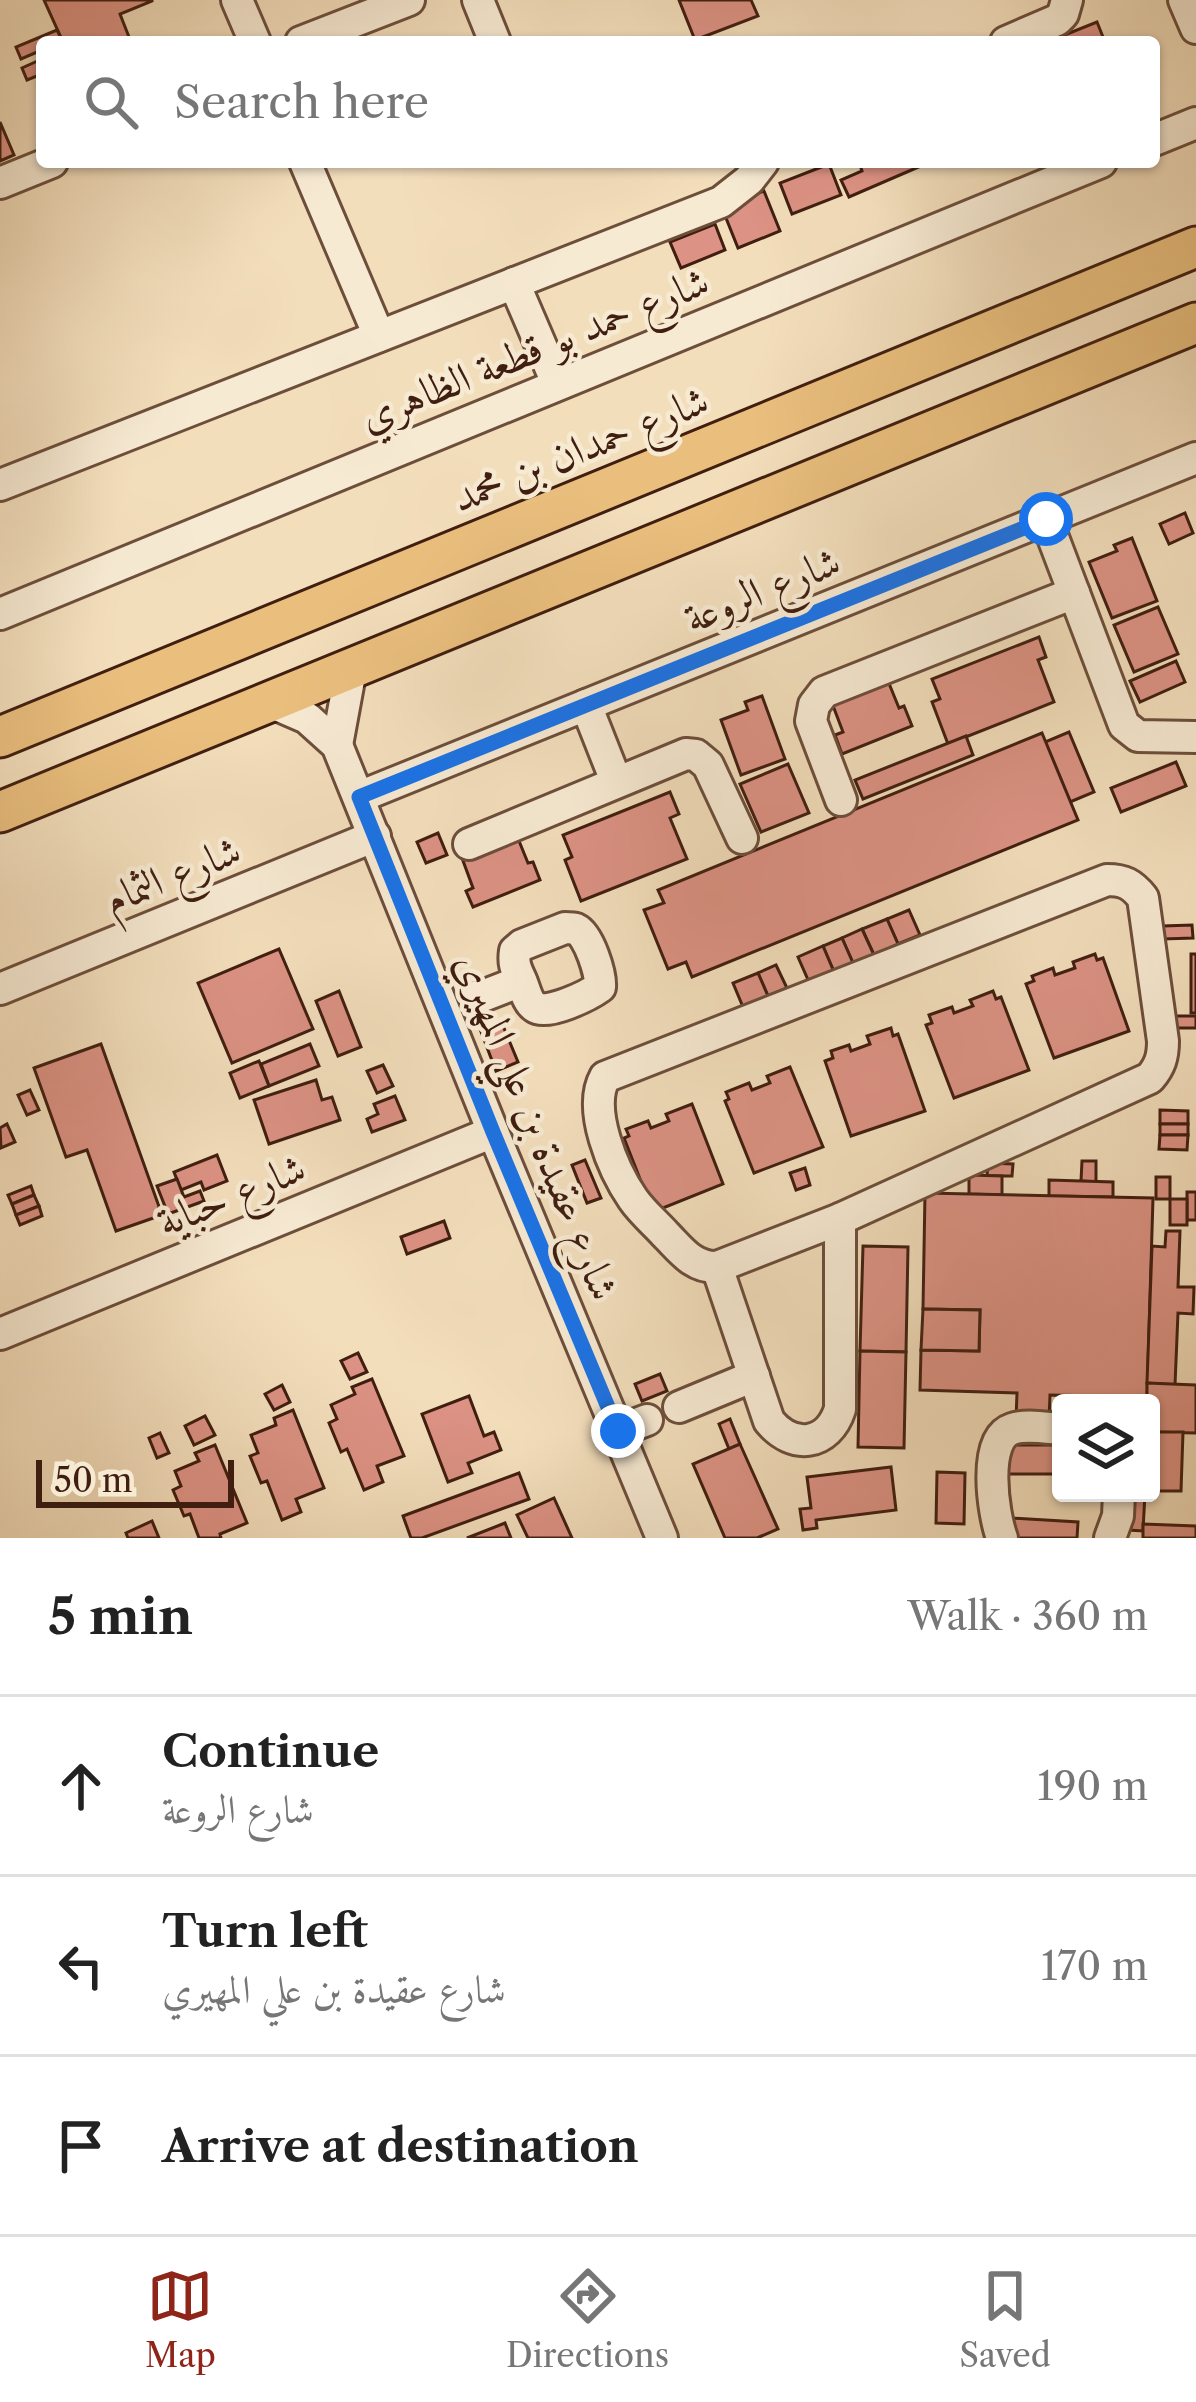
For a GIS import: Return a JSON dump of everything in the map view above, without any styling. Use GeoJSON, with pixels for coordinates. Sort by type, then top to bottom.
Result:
{"type":"FeatureCollection","features":[{"type":"Feature","properties":{"kind":"main road","name":"شارع حمدان بن محمد"},"geometry":{"type":"LineString","coordinates":[[0,737],[1196,248]]}},
{"type":"Feature","properties":{"kind":"main road"},"geometry":{"type":"LineString","coordinates":[[0,812],[1196,323]]}},
{"type":"Feature","properties":{"kind":"street"},"geometry":{"type":"LineString","coordinates":[[237,0],[252,36]]}},
{"type":"Feature","properties":{"kind":"street"},"geometry":{"type":"LineString","coordinates":[[316,36],[409,0]]}},
{"type":"Feature","properties":{"kind":"street"},"geometry":{"type":"LineString","coordinates":[[478,0],[493,36]]}},
{"type":"Feature","properties":{"kind":"street"},"geometry":{"type":"LineString","coordinates":[[1020,36],[1057,20],[1067,0]]}},
{"type":"Feature","properties":{"kind":"street"},"geometry":{"type":"LineString","coordinates":[[1184,0],[1196,28]]}},
{"type":"Feature","properties":{"kind":"street"},"geometry":{"type":"LineString","coordinates":[[1160,138],[1196,123]]}},
{"type":"Feature","properties":{"kind":"street"},"geometry":{"type":"LineString","coordinates":[[0,184],[38,168]]}},
{"type":"Feature","properties":{"kind":"street"},"geometry":{"type":"LineString","coordinates":[[308,168],[379,336]]}},
{"type":"Feature","properties":{"kind":"street"},"geometry":{"type":"LineString","coordinates":[[0,485],[722,202],[758,168]]}},
{"type":"Feature","properties":{"kind":"street","name":"شارع حمد بو قطعة الظاهري"},"geometry":{"type":"LineString","coordinates":[[0,614],[1086,168]]}},
{"type":"Feature","properties":{"kind":"street"},"geometry":{"type":"LineString","coordinates":[[514,283],[557,383]]}},
{"type":"Feature","properties":{"kind":"street","name":"شارع الروعة"},"geometry":{"type":"LineString","coordinates":[[359,797],[1196,458]]}},
{"type":"Feature","properties":{"kind":"street"},"geometry":{"type":"LineString","coordinates":[[1046,519],[1124,725],[1146,737],[1196,737]]}},
{"type":"Feature","properties":{"kind":"street"},"geometry":{"type":"LineString","coordinates":[[841,800],[811,721],[814,705],[824,692],[1073,593]]}},
{"type":"Feature","properties":{"kind":"street"},"geometry":{"type":"LineString","coordinates":[[337,745],[351,669]]}},
{"type":"Feature","properties":{"kind":"street"},"geometry":{"type":"LineString","coordinates":[[270,702],[307,718],[337,745]]}},
{"type":"Feature","properties":{"kind":"street"},"geometry":{"type":"LineString","coordinates":[[586,705],[616,782]]}},
{"type":"Feature","properties":{"kind":"street","name":"شارع عقيدة بن علي المهيري"},"geometry":{"type":"LineString","coordinates":[[337,745],[375,836],[461,1004],[493,1132],[662,1538]]}},
{"type":"Feature","properties":{"kind":"street"},"geometry":{"type":"LineString","coordinates":[[469,844],[686,754],[709,765],[742,838]]}},
{"type":"Feature","properties":{"kind":"street","name":"شارع الثمام"},"geometry":{"type":"LineString","coordinates":[[0,989],[375,836]]}},
{"type":"Feature","properties":{"kind":"street"},"geometry":{"type":"LineString","coordinates":[[1107,880],[1134,887],[1146,912],[1163,1041],[1159,1068],[1150,1078],[840,1219],[717,1267],[698,1265],[645,1213],[624,1184],[598,1115],[597,1100],[605,1077],[1107,880]]}},
{"type":"Feature","properties":{"kind":"street"},"geometry":{"type":"LineString","coordinates":[[461,1004],[521,981]]}},
{"type":"Feature","properties":{"kind":"street","name":"شارع حباية"},"geometry":{"type":"LineString","coordinates":[[0,1334],[493,1132]]}},
{"type":"Feature","properties":{"kind":"street"},"geometry":{"type":"LineString","coordinates":[[717,1267],[770,1421],[784,1435],[814,1438],[837,1419],[841,1398],[840,1219]]}},
{"type":"Feature","properties":{"kind":"street"},"geometry":{"type":"LineString","coordinates":[[680,1407],[754,1376]]}},
{"type":"Feature","properties":{"kind":"street"},"geometry":{"type":"LineString","coordinates":[[618,1431],[647,1420]]}},
{"type":"Feature","properties":{"kind":"street"},"geometry":{"type":"LineString","coordinates":[[1002,1538],[996,1523],[996,1442],[1018,1427],[1052,1429]]}},
{"type":"Feature","properties":{"kind":"street"},"geometry":{"type":"LineString","coordinates":[[1110,1538],[1119,1502]]}},
{"type":"Feature","properties":{"kind":"building"},"geometry":{"type":"Polygon","coordinates":[[[44,0],[152,0],[120,14],[129,36],[60,36],[44,0]]]}},
{"type":"Feature","properties":{"kind":"building"},"geometry":{"type":"Polygon","coordinates":[[[679,0],[751,0],[758,16],[693,36],[679,0]]]}},
{"type":"Feature","properties":{"kind":"building"},"geometry":{"type":"Polygon","coordinates":[[[1097,22],[1103,36],[1062,36],[1097,22]]]}},
{"type":"Feature","properties":{"kind":"building"},"geometry":{"type":"Polygon","coordinates":[[[36,39],[36,53],[21,59],[16,47],[36,39]]]}},
{"type":"Feature","properties":{"kind":"building"},"geometry":{"type":"Polygon","coordinates":[[[36,62],[36,76],[27,80],[22,68],[36,62]]]}},
{"type":"Feature","properties":{"kind":"building"},"geometry":{"type":"Polygon","coordinates":[[[0,122],[14,155],[0,161],[0,122]]]}},
{"type":"Feature","properties":{"kind":"building"},"geometry":{"type":"Polygon","coordinates":[[[831,168],[841,195],[792,214],[780,183],[831,168]]]}},
{"type":"Feature","properties":{"kind":"building"},"geometry":{"type":"Polygon","coordinates":[[[916,168],[849,197],[841,180],[862,171],[916,168]]]}},
{"type":"Feature","properties":{"kind":"building"},"geometry":{"type":"Polygon","coordinates":[[[764,191],[780,231],[738,248],[722,208],[764,191]]]}},
{"type":"Feature","properties":{"kind":"building"},"geometry":{"type":"Polygon","coordinates":[[[715,224],[725,250],[681,268],[670,242],[715,224]]]}},
{"type":"Feature","properties":{"kind":"building"},"geometry":{"type":"Polygon","coordinates":[[[1185,513],[1193,533],[1169,544],[1160,524],[1185,513]]]}},
{"type":"Feature","properties":{"kind":"building"},"geometry":{"type":"Polygon","coordinates":[[[1132,538],[1157,601],[1112,618],[1089,562],[1117,551],[1114,545],[1132,538]]]}},
{"type":"Feature","properties":{"kind":"building"},"geometry":{"type":"Polygon","coordinates":[[[1158,607],[1178,654],[1134,672],[1114,625],[1158,607]]]}},
{"type":"Feature","properties":{"kind":"building"},"geometry":{"type":"Polygon","coordinates":[[[1039,637],[1046,657],[1038,660],[1054,702],[948,744],[932,702],[940,699],[932,679],[1039,637]]]}},
{"type":"Feature","properties":{"kind":"building"},"geometry":{"type":"Polygon","coordinates":[[[1176,661],[1185,682],[1140,702],[1130,681],[1176,661]]]}},
{"type":"Feature","properties":{"kind":"building"},"geometry":{"type":"Polygon","coordinates":[[[888,681],[912,726],[842,754],[835,735],[843,732],[832,703],[888,681]]]}},
{"type":"Feature","properties":{"kind":"building"},"geometry":{"type":"Polygon","coordinates":[[[762,696],[785,759],[741,775],[721,720],[748,710],[745,702],[762,696]]]}},
{"type":"Feature","properties":{"kind":"building"},"geometry":{"type":"Polygon","coordinates":[[[1069,732],[1094,792],[1070,802],[1045,742],[1069,732]]]}},
{"type":"Feature","properties":{"kind":"building"},"geometry":{"type":"Polygon","coordinates":[[[1042,733],[1078,820],[692,977],[686,962],[668,969],[644,910],[664,903],[658,890],[1042,733]]]}},
{"type":"Feature","properties":{"kind":"building"},"geometry":{"type":"Polygon","coordinates":[[[966,736],[973,755],[863,799],[855,780],[966,736]]]}},
{"type":"Feature","properties":{"kind":"building"},"geometry":{"type":"Polygon","coordinates":[[[1176,762],[1186,786],[1121,812],[1111,788],[1176,762]]]}},
{"type":"Feature","properties":{"kind":"building"},"geometry":{"type":"Polygon","coordinates":[[[788,764],[809,813],[761,832],[740,784],[788,764]]]}},
{"type":"Feature","properties":{"kind":"building"},"geometry":{"type":"Polygon","coordinates":[[[670,792],[679,814],[670,818],[687,859],[581,901],[565,860],[572,857],[563,835],[670,792]]]}},
{"type":"Feature","properties":{"kind":"building"},"geometry":{"type":"Polygon","coordinates":[[[438,833],[447,855],[426,863],[417,842],[438,833]]]}},
{"type":"Feature","properties":{"kind":"building"},"geometry":{"type":"Polygon","coordinates":[[[517,836],[540,880],[473,907],[466,891],[473,888],[462,858],[517,836]]]}},
{"type":"Feature","properties":{"kind":"building"},"geometry":{"type":"Polygon","coordinates":[[[909,910],[920,935],[898,944],[887,919],[909,910]]]}},
{"type":"Feature","properties":{"kind":"building"},"geometry":{"type":"Polygon","coordinates":[[[887,919],[898,944],[874,955],[862,929],[887,919]]]}},
{"type":"Feature","properties":{"kind":"building"},"geometry":{"type":"Polygon","coordinates":[[[1192,925],[1193,938],[1163,939],[1163,926],[1192,925]]]}},
{"type":"Feature","properties":{"kind":"building"},"geometry":{"type":"Polygon","coordinates":[[[862,929],[874,955],[853,963],[842,938],[862,929]]]}},
{"type":"Feature","properties":{"kind":"building"},"geometry":{"type":"Polygon","coordinates":[[[842,938],[853,963],[834,972],[823,946],[842,938]]]}},
{"type":"Feature","properties":{"kind":"building"},"geometry":{"type":"Polygon","coordinates":[[[823,946],[834,972],[809,982],[798,957],[823,946]]]}},
{"type":"Feature","properties":{"kind":"building"},"geometry":{"type":"Polygon","coordinates":[[[279,949],[313,1029],[232,1063],[198,983],[279,949]]]}},
{"type":"Feature","properties":{"kind":"building"},"geometry":{"type":"Polygon","coordinates":[[[1095,954],[1097,960],[1103,958],[1129,1031],[1054,1058],[1026,984],[1034,981],[1032,976],[1053,968],[1055,975],[1095,954]]]}},
{"type":"Feature","properties":{"kind":"building"},"geometry":{"type":"Polygon","coordinates":[[[1191,954],[1196,954],[1196,1013],[1191,1013],[1191,954]]]}},
{"type":"Feature","properties":{"kind":"building"},"geometry":{"type":"Polygon","coordinates":[[[776,965],[787,988],[768,996],[758,973],[776,965]]]}},
{"type":"Feature","properties":{"kind":"building"},"geometry":{"type":"Polygon","coordinates":[[[758,973],[768,996],[743,1007],[733,983],[758,973]]]}},
{"type":"Feature","properties":{"kind":"building"},"geometry":{"type":"Polygon","coordinates":[[[339,991],[361,1047],[338,1056],[316,1001],[339,991]]]}},
{"type":"Feature","properties":{"kind":"building"},"geometry":{"type":"Polygon","coordinates":[[[993,991],[996,999],[1001,997],[1029,1070],[954,1098],[926,1025],[932,1023],[929,1015],[973,1006],[970,1000],[993,991]]]}},
{"type":"Feature","properties":{"kind":"building"},"geometry":{"type":"Polygon","coordinates":[[[1170,1016],[1196,1016],[1196,1028],[1170,1028],[1170,1016]]]}},
{"type":"Feature","properties":{"kind":"building"},"geometry":{"type":"Polygon","coordinates":[[[501,1021],[518,1062],[496,1071],[480,1029],[501,1021]]]}},
{"type":"Feature","properties":{"kind":"building"},"geometry":{"type":"Polygon","coordinates":[[[891,1028],[893,1036],[898,1034],[925,1111],[851,1136],[825,1061],[833,1058],[831,1051],[870,1044],[867,1036],[891,1028]]]}},
{"type":"Feature","properties":{"kind":"building"},"geometry":{"type":"Polygon","coordinates":[[[101,1044],[162,1215],[116,1231],[87,1150],[66,1157],[34,1068],[101,1044]]]}},
{"type":"Feature","properties":{"kind":"building"},"geometry":{"type":"Polygon","coordinates":[[[310,1044],[319,1066],[269,1086],[261,1064],[310,1044]]]}},
{"type":"Feature","properties":{"kind":"building"},"geometry":{"type":"Polygon","coordinates":[[[259,1061],[269,1086],[240,1098],[230,1073],[259,1061]]]}},
{"type":"Feature","properties":{"kind":"building"},"geometry":{"type":"Polygon","coordinates":[[[383,1065],[393,1086],[377,1093],[367,1071],[383,1065]]]}},
{"type":"Feature","properties":{"kind":"building"},"geometry":{"type":"Polygon","coordinates":[[[790,1067],[823,1147],[754,1173],[725,1101],[729,1099],[726,1092],[749,1083],[752,1090],[770,1083],[767,1076],[790,1067]]]}},
{"type":"Feature","properties":{"kind":"building"},"geometry":{"type":"Polygon","coordinates":[[[316,1080],[322,1100],[332,1097],[340,1120],[269,1144],[254,1100],[316,1080]]]}},
{"type":"Feature","properties":{"kind":"building"},"geometry":{"type":"Polygon","coordinates":[[[30,1090],[39,1110],[27,1115],[18,1095],[30,1090]]]}},
{"type":"Feature","properties":{"kind":"building"},"geometry":{"type":"Polygon","coordinates":[[[395,1096],[405,1120],[372,1132],[367,1119],[378,1114],[374,1104],[395,1096]]]}},
{"type":"Feature","properties":{"kind":"building"},"geometry":{"type":"Polygon","coordinates":[[[692,1104],[723,1184],[653,1212],[624,1138],[629,1136],[626,1129],[648,1121],[651,1128],[669,1121],[666,1114],[692,1104]]]}},
{"type":"Feature","properties":{"kind":"building"},"geometry":{"type":"Polygon","coordinates":[[[1160,1110],[1188,1111],[1188,1124],[1160,1124],[1160,1110]]]}},
{"type":"Feature","properties":{"kind":"building"},"geometry":{"type":"Polygon","coordinates":[[[7,1124],[15,1142],[1,1148],[0,1128],[7,1124]]]}},
{"type":"Feature","properties":{"kind":"building"},"geometry":{"type":"Polygon","coordinates":[[[1160,1124],[1188,1124],[1188,1135],[1160,1135],[1160,1124]]]}},
{"type":"Feature","properties":{"kind":"building"},"geometry":{"type":"Polygon","coordinates":[[[1160,1135],[1188,1135],[1187,1150],[1159,1149],[1160,1135]]]}},
{"type":"Feature","properties":{"kind":"building"},"geometry":{"type":"Polygon","coordinates":[[[217,1155],[227,1181],[204,1190],[201,1182],[181,1190],[174,1172],[217,1155]]]}},
{"type":"Feature","properties":{"kind":"building"},"geometry":{"type":"Polygon","coordinates":[[[585,1160],[601,1198],[587,1203],[572,1165],[585,1160]]]}},
{"type":"Feature","properties":{"kind":"building"},"geometry":{"type":"Polygon","coordinates":[[[1082,1161],[1096,1161],[1096,1182],[1081,1181],[1082,1161]]]}},
{"type":"Feature","properties":{"kind":"building"},"geometry":{"type":"Polygon","coordinates":[[[988,1163],[1013,1164],[1012,1176],[987,1176],[988,1163]]]}},
{"type":"Feature","properties":{"kind":"building"},"geometry":{"type":"Polygon","coordinates":[[[805,1168],[810,1185],[796,1190],[790,1173],[805,1168]]]}},
{"type":"Feature","properties":{"kind":"building"},"geometry":{"type":"Polygon","coordinates":[[[969,1175],[1002,1176],[1002,1195],[969,1194],[969,1175]]]}},
{"type":"Feature","properties":{"kind":"building"},"geometry":{"type":"Polygon","coordinates":[[[1156,1177],[1170,1177],[1170,1199],[1156,1199],[1156,1177]]]}},
{"type":"Feature","properties":{"kind":"building"},"geometry":{"type":"Polygon","coordinates":[[[177,1179],[184,1197],[200,1191],[204,1201],[168,1214],[157,1186],[177,1179]]]}},
{"type":"Feature","properties":{"kind":"building"},"geometry":{"type":"Polygon","coordinates":[[[1049,1180],[1113,1182],[1113,1197],[1049,1196],[1049,1180]]]}},
{"type":"Feature","properties":{"kind":"building"},"geometry":{"type":"Polygon","coordinates":[[[31,1186],[34,1195],[12,1204],[8,1195],[31,1186]]]}},
{"type":"Feature","properties":{"kind":"building"},"geometry":{"type":"Polygon","coordinates":[[[1187,1192],[1196,1192],[1196,1220],[1187,1220],[1187,1192]]]}},
{"type":"Feature","properties":{"kind":"building"},"geometry":{"type":"Polygon","coordinates":[[[925,1193],[1153,1198],[1147,1394],[1052,1394],[1049,1420],[1016,1419],[1017,1393],[920,1390],[921,1350],[979,1351],[980,1310],[923,1309],[925,1193]]]}},
{"type":"Feature","properties":{"kind":"building"},"geometry":{"type":"Polygon","coordinates":[[[34,1195],[39,1206],[16,1215],[12,1204],[34,1195]]]}},
{"type":"Feature","properties":{"kind":"building"},"geometry":{"type":"Polygon","coordinates":[[[1170,1199],[1187,1199],[1187,1225],[1170,1225],[1170,1199]]]}},
{"type":"Feature","properties":{"kind":"building"},"geometry":{"type":"Polygon","coordinates":[[[39,1206],[42,1216],[20,1225],[16,1215],[39,1206]]]}},
{"type":"Feature","properties":{"kind":"building"},"geometry":{"type":"Polygon","coordinates":[[[444,1221],[450,1238],[407,1254],[401,1237],[444,1221]]]}},
{"type":"Feature","properties":{"kind":"building"},"geometry":{"type":"Polygon","coordinates":[[[1166,1231],[1180,1231],[1178,1287],[1194,1287],[1193,1314],[1178,1313],[1175,1385],[1147,1383],[1152,1246],[1165,1247],[1166,1231]]]}},
{"type":"Feature","properties":{"kind":"building"},"geometry":{"type":"Polygon","coordinates":[[[863,1246],[908,1247],[906,1352],[860,1351],[863,1246]]]}},
{"type":"Feature","properties":{"kind":"building"},"geometry":{"type":"Polygon","coordinates":[[[923,1309],[980,1310],[979,1351],[921,1350],[923,1309]]]}},
{"type":"Feature","properties":{"kind":"building"},"geometry":{"type":"Polygon","coordinates":[[[860,1351],[906,1352],[904,1448],[858,1447],[860,1351]]]}},
{"type":"Feature","properties":{"kind":"building"},"geometry":{"type":"Polygon","coordinates":[[[358,1353],[367,1372],[350,1379],[341,1361],[358,1353]]]}},
{"type":"Feature","properties":{"kind":"building"},"geometry":{"type":"Polygon","coordinates":[[[660,1374],[667,1391],[642,1401],[635,1384],[660,1374]]]}},
{"type":"Feature","properties":{"kind":"building"},"geometry":{"type":"Polygon","coordinates":[[[372,1379],[404,1456],[377,1466],[383,1482],[364,1490],[347,1449],[341,1452],[329,1423],[337,1419],[331,1405],[355,1394],[352,1387],[372,1379]]]}},
{"type":"Feature","properties":{"kind":"building"},"geometry":{"type":"Polygon","coordinates":[[[1147,1383],[1196,1385],[1196,1433],[1160,1432],[1160,1394],[1147,1394],[1147,1383]]]}},
{"type":"Feature","properties":{"kind":"building"},"geometry":{"type":"Polygon","coordinates":[[[282,1385],[290,1402],[274,1410],[265,1394],[282,1385]]]}},
{"type":"Feature","properties":{"kind":"building"},"geometry":{"type":"Polygon","coordinates":[[[469,1396],[484,1436],[494,1432],[501,1450],[468,1463],[472,1473],[448,1482],[422,1414],[469,1396]]]}},
{"type":"Feature","properties":{"kind":"building"},"geometry":{"type":"Polygon","coordinates":[[[293,1410],[324,1488],[296,1499],[301,1512],[282,1520],[267,1481],[261,1483],[250,1456],[258,1453],[251,1435],[276,1425],[274,1418],[293,1410]]]}},
{"type":"Feature","properties":{"kind":"building"},"geometry":{"type":"Polygon","coordinates":[[[205,1416],[215,1435],[194,1445],[185,1426],[205,1416]]]}},
{"type":"Feature","properties":{"kind":"building"},"geometry":{"type":"Polygon","coordinates":[[[730,1419],[740,1444],[729,1449],[719,1424],[730,1419]]]}},
{"type":"Feature","properties":{"kind":"building"},"geometry":{"type":"Polygon","coordinates":[[[1160,1432],[1183,1432],[1181,1491],[1160,1491],[1160,1432]]]}},
{"type":"Feature","properties":{"kind":"building"},"geometry":{"type":"Polygon","coordinates":[[[160,1433],[169,1453],[157,1458],[149,1438],[160,1433]]]}},
{"type":"Feature","properties":{"kind":"building"},"geometry":{"type":"Polygon","coordinates":[[[740,1444],[778,1529],[757,1538],[725,1538],[693,1464],[740,1444]]]}},
{"type":"Feature","properties":{"kind":"building"},"geometry":{"type":"Polygon","coordinates":[[[215,1445],[247,1523],[220,1534],[221,1538],[199,1538],[173,1490],[181,1486],[175,1471],[199,1461],[195,1453],[215,1445]]]}},
{"type":"Feature","properties":{"kind":"building"},"geometry":{"type":"Polygon","coordinates":[[[1008,1445],[1052,1445],[1052,1474],[1008,1474],[1008,1445]]]}},
{"type":"Feature","properties":{"kind":"building"},"geometry":{"type":"Polygon","coordinates":[[[891,1467],[896,1510],[816,1520],[817,1528],[803,1530],[800,1509],[811,1508],[807,1477],[891,1467]]]}},
{"type":"Feature","properties":{"kind":"building"},"geometry":{"type":"Polygon","coordinates":[[[937,1472],[965,1473],[964,1524],[936,1523],[937,1472]]]}},
{"type":"Feature","properties":{"kind":"building"},"geometry":{"type":"Polygon","coordinates":[[[519,1473],[529,1499],[411,1538],[403,1516],[519,1473]]]}},
{"type":"Feature","properties":{"kind":"building"},"geometry":{"type":"Polygon","coordinates":[[[554,1498],[572,1538],[528,1538],[517,1515],[554,1498]]]}},
{"type":"Feature","properties":{"kind":"building"},"geometry":{"type":"Polygon","coordinates":[[[1129,1502],[1145,1502],[1143,1531],[1128,1530],[1129,1502]]]}},
{"type":"Feature","properties":{"kind":"building"},"geometry":{"type":"Polygon","coordinates":[[[1011,1518],[1078,1522],[1077,1538],[1010,1538],[1011,1518]]]}},
{"type":"Feature","properties":{"kind":"building"},"geometry":{"type":"Polygon","coordinates":[[[152,1521],[159,1538],[128,1538],[126,1533],[152,1521]]]}},
{"type":"Feature","properties":{"kind":"building"},"geometry":{"type":"Polygon","coordinates":[[[505,1523],[511,1538],[467,1538],[505,1523]]]}},
{"type":"Feature","properties":{"kind":"building"},"geometry":{"type":"Polygon","coordinates":[[[1143,1524],[1196,1526],[1196,1538],[1143,1538],[1143,1524]]]}},
{"type":"Feature","properties":{"kind":"route"},"geometry":{"type":"LineString","coordinates":[[618,1431],[359,797],[1046,519]]}}]}
